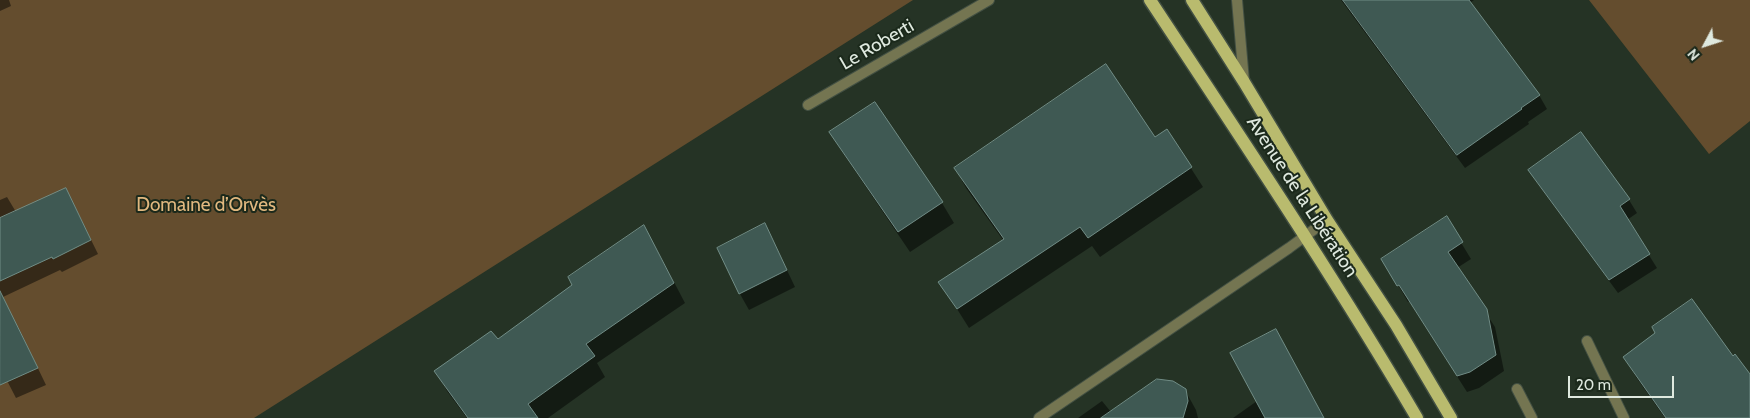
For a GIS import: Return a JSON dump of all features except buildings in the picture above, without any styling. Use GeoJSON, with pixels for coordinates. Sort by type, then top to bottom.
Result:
{"type":"FeatureCollection","features":[{"type":"Feature","properties":{"kind":"main road","name":"Avenue de la Libération"},"geometry":{"type":"LineString","coordinates":[[1150,0],[1305,235],[1374,344],[1417,418]]}},
{"type":"Feature","properties":{"kind":"main road","name":"Avenue de la Libération"},"geometry":{"type":"LineString","coordinates":[[1192,0],[1327,220],[1396,325],[1451,418]]}},
{"type":"Feature","properties":{"kind":"street","name":"Le Roberti"},"geometry":{"type":"LineString","coordinates":[[808,106],[989,0]]}},
{"type":"Feature","properties":{"kind":"street"},"geometry":{"type":"LineString","coordinates":[[1237,0],[1244,82]]}},
{"type":"Feature","properties":{"kind":"street"},"geometry":{"type":"LineString","coordinates":[[1039,418],[1289,248],[1327,220]]}},
{"type":"Feature","properties":{"kind":"street"},"geometry":{"type":"LineString","coordinates":[[1588,341],[1624,418]]}},
{"type":"Feature","properties":{"kind":"street"},"geometry":{"type":"LineString","coordinates":[[1517,388],[1532,418]]}},
{"type":"Feature","properties":{"kind":"green space","name":"Domaine d’Orvès"},"geometry":{"type":"Polygon","coordinates":[[[0,0],[913,0],[254,418],[0,418],[0,0]]]}},
{"type":"Feature","properties":{"kind":"green space"},"geometry":{"type":"Polygon","coordinates":[[[1589,0],[1750,0],[1750,121],[1709,154],[1589,0]]]}}]}
